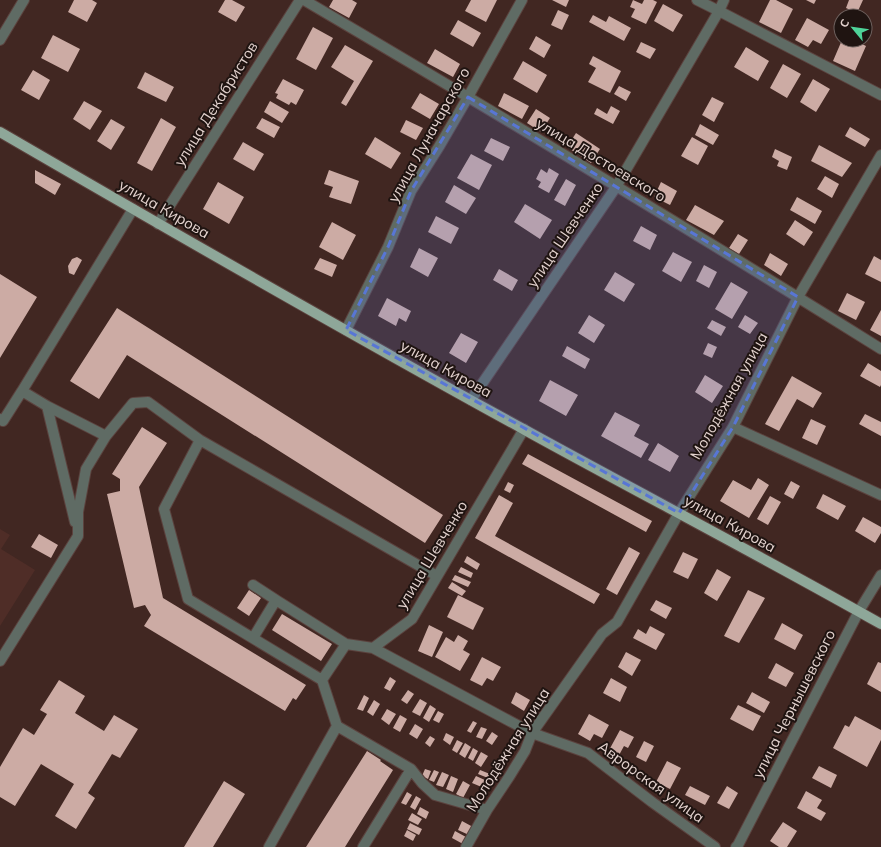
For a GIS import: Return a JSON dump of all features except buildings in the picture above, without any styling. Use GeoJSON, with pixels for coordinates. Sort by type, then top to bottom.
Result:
{"type":"FeatureCollection","features":[{"type":"Feature","properties":{"kind":"main road","name":"улица Кирова"},"geometry":{"type":"LineString","coordinates":[[0,133],[158,224],[471,400],[679,512],[881,624]]}},
{"type":"Feature","properties":{"kind":"street"},"geometry":{"type":"LineString","coordinates":[[0,40],[24,0]]}},
{"type":"Feature","properties":{"kind":"street","name":"улица Декабристов"},"geometry":{"type":"LineString","coordinates":[[158,224],[300,0]]}},
{"type":"Feature","properties":{"kind":"street","name":"улица Достоевского"},"geometry":{"type":"LineString","coordinates":[[304,0],[468,97],[881,349]]}},
{"type":"Feature","properties":{"kind":"street","name":"улица Луначарского"},"geometry":{"type":"LineString","coordinates":[[346,330],[388,247],[411,191],[468,97],[522,0]]}},
{"type":"Feature","properties":{"kind":"street"},"geometry":{"type":"LineString","coordinates":[[697,0],[881,95]]}},
{"type":"Feature","properties":{"kind":"street","name":"улица Шевченко"},"geometry":{"type":"LineString","coordinates":[[471,400],[616,187],[724,0]]}},
{"type":"Feature","properties":{"kind":"street","name":"Молодёжная улица"},"geometry":{"type":"LineString","coordinates":[[466,847],[487,810],[525,751],[532,733],[602,634],[617,622],[679,512],[733,427],[798,297],[881,155]]}},
{"type":"Feature","properties":{"kind":"street"},"geometry":{"type":"LineString","coordinates":[[0,419],[3,421],[133,209]]}},
{"type":"Feature","properties":{"kind":"street"},"geometry":{"type":"LineString","coordinates":[[22,391],[47,406],[106,436]]}},
{"type":"Feature","properties":{"kind":"street"},"geometry":{"type":"LineString","coordinates":[[0,661],[78,536],[78,512],[86,469],[106,436],[133,403],[148,402],[200,440],[437,576]]}},
{"type":"Feature","properties":{"kind":"street"},"geometry":{"type":"LineString","coordinates":[[47,406],[78,536]]}},
{"type":"Feature","properties":{"kind":"street"},"geometry":{"type":"LineString","coordinates":[[733,427],[881,495]]}},
{"type":"Feature","properties":{"kind":"street","name":"улица Шевченко"},"geometry":{"type":"LineString","coordinates":[[373,648],[412,619],[524,429]]}},
{"type":"Feature","properties":{"kind":"street"},"geometry":{"type":"LineString","coordinates":[[200,440],[164,509],[188,599],[322,680],[337,726],[411,769],[422,783],[435,795],[487,810]]}},
{"type":"Feature","properties":{"kind":"street","name":"улица Чернышевского"},"geometry":{"type":"LineString","coordinates":[[736,847],[859,611],[881,575]]}},
{"type":"Feature","properties":{"kind":"street"},"geometry":{"type":"LineString","coordinates":[[253,585],[346,644],[373,648]]}},
{"type":"Feature","properties":{"kind":"street"},"geometry":{"type":"LineString","coordinates":[[253,638],[276,600]]}},
{"type":"Feature","properties":{"kind":"street"},"geometry":{"type":"LineString","coordinates":[[322,680],[346,644]]}},
{"type":"Feature","properties":{"kind":"street","name":"Аврорская улица"},"geometry":{"type":"LineString","coordinates":[[373,648],[532,733],[588,753],[652,802],[715,847]]}},
{"type":"Feature","properties":{"kind":"street"},"geometry":{"type":"LineString","coordinates":[[269,847],[337,726]]}},
{"type":"Feature","properties":{"kind":"street"},"geometry":{"type":"LineString","coordinates":[[362,847],[411,769]]}},
{"type":"Feature","properties":{"kind":"highlighted area"},"geometry":{"type":"Polygon","coordinates":[[[468,97],[798,297],[733,427],[679,513],[346,330],[388,247],[411,191],[468,97]]]}},
{"type":"Feature","properties":{"kind":"shaded area"},"geometry":{"type":"Polygon","coordinates":[[[0,529],[10,535],[1,549],[35,570],[0,626],[0,529]]]}}]}
